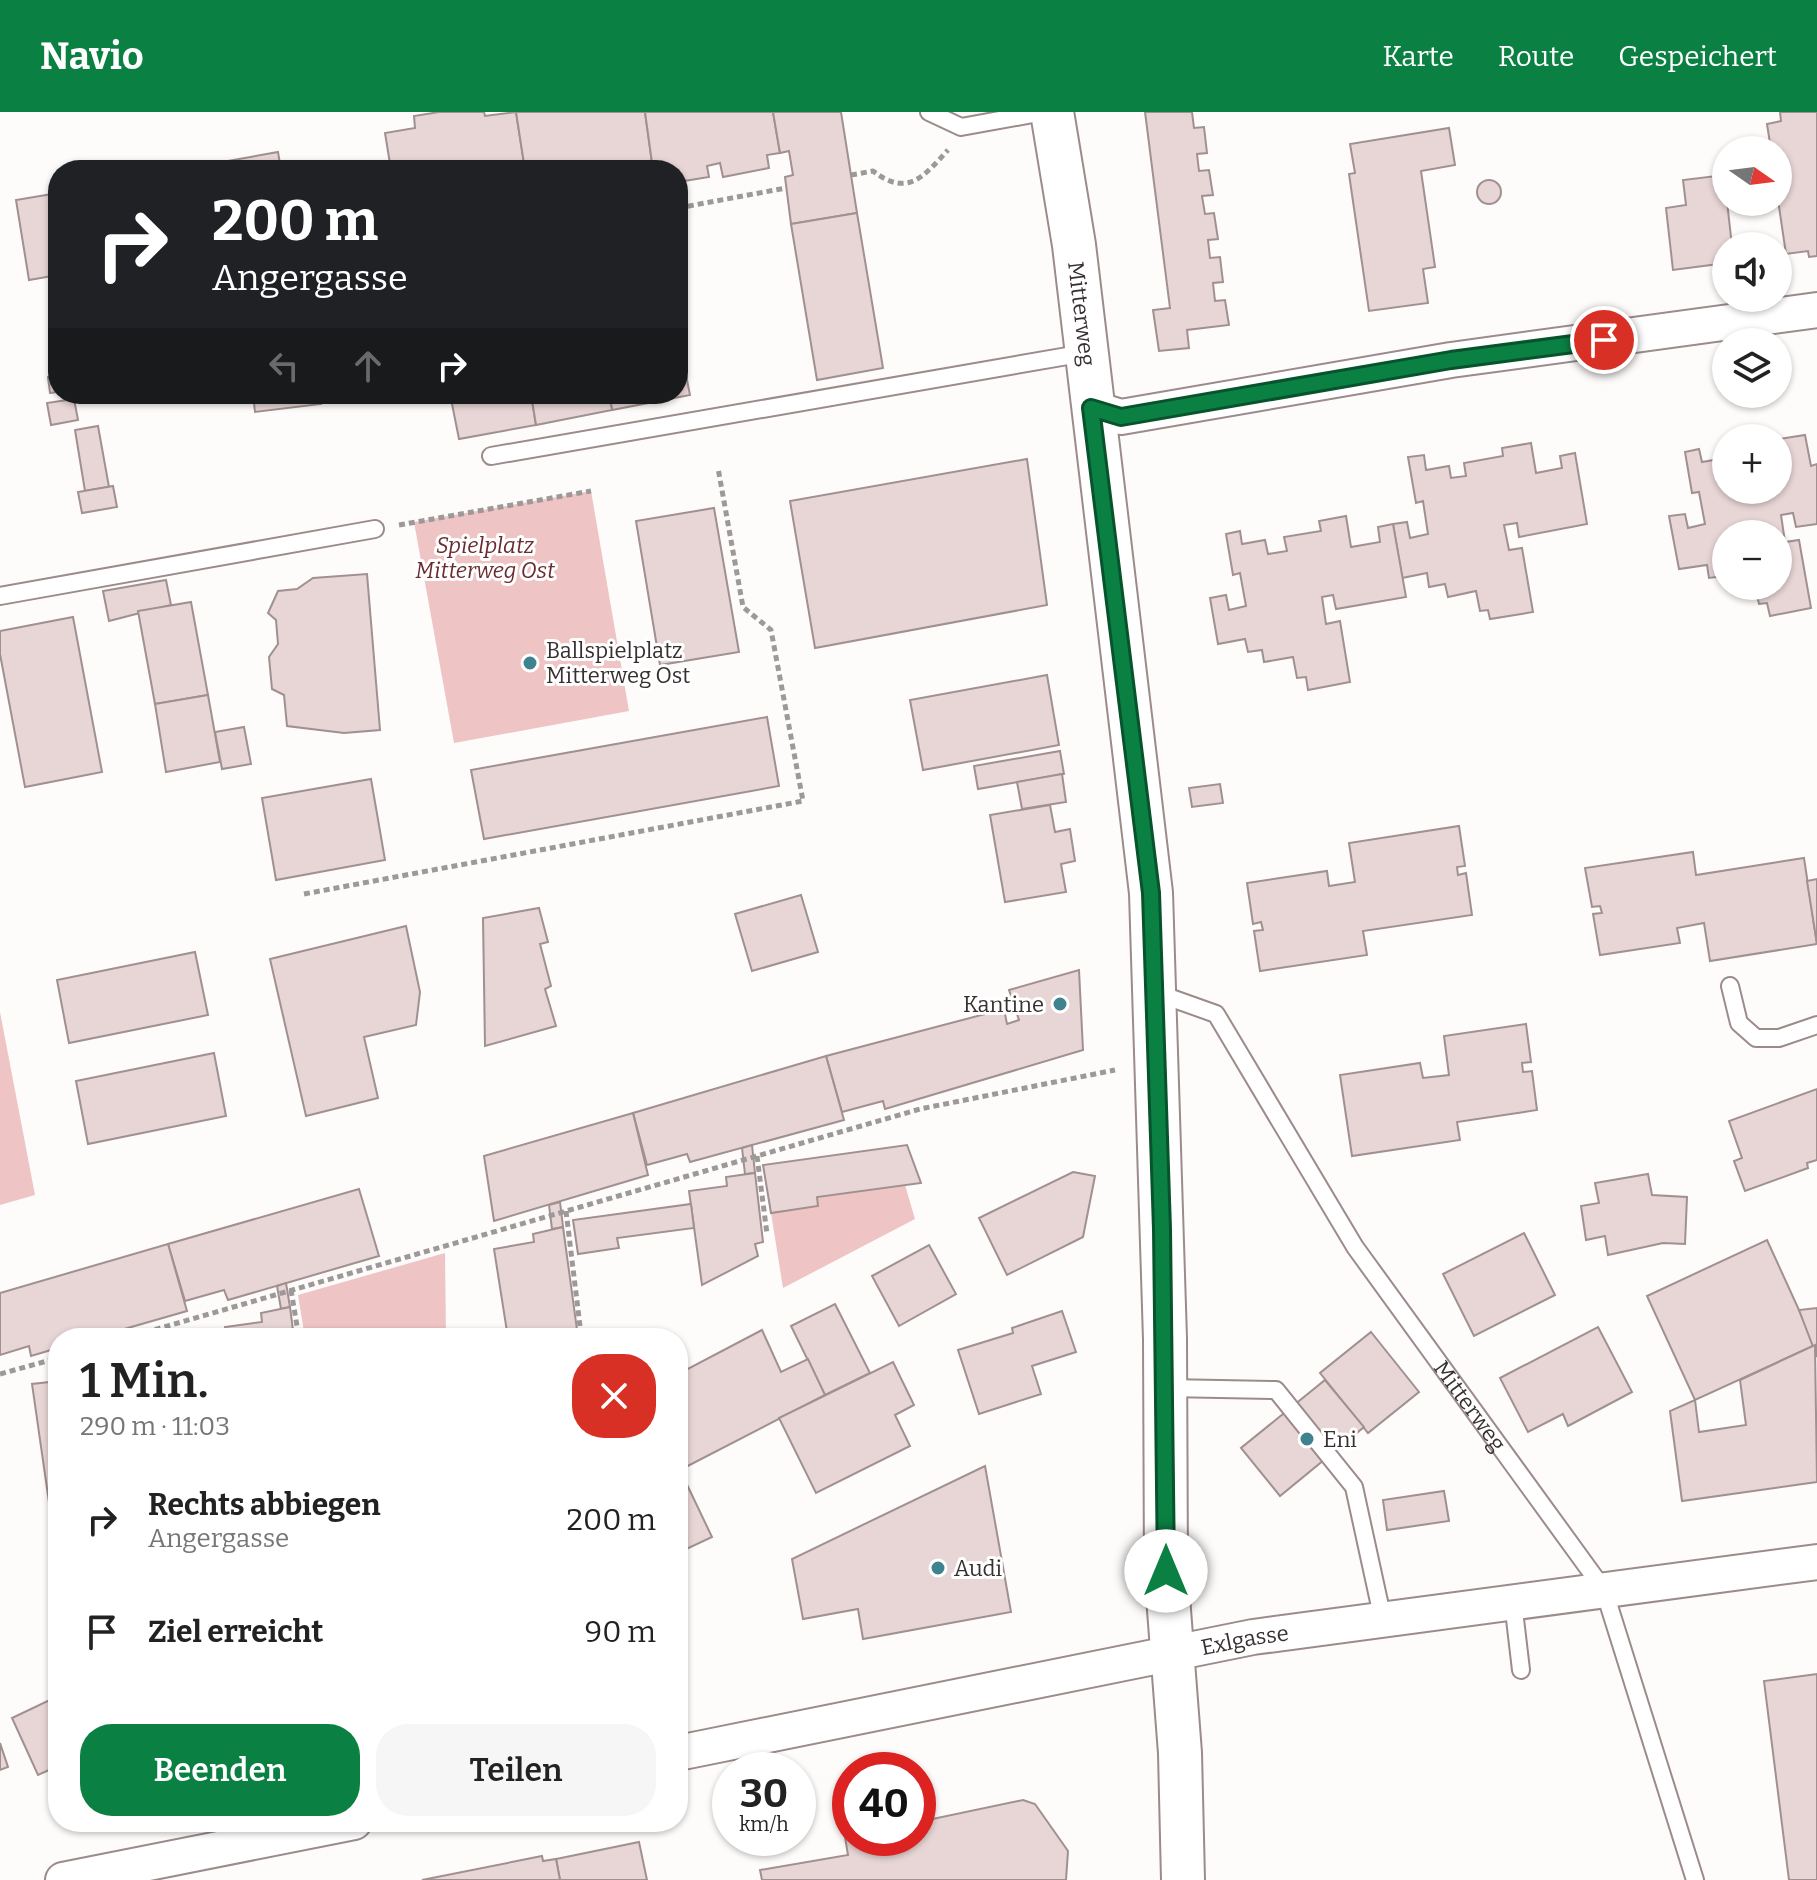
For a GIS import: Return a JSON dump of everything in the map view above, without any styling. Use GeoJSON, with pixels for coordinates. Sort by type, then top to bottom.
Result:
{"type":"FeatureCollection","features":[{"type":"Feature","properties":{"kind":"street","name":"Mitterweg"},"geometry":{"type":"LineString","coordinates":[[1052,112],[1086,353],[1151,893],[1166,1388],[1166,1571],[1174,1655],[1183,1880]]}},
{"type":"Feature","properties":{"kind":"street"},"geometry":{"type":"LineString","coordinates":[[1091,408],[1121,417],[1451,360],[1817,310]]}},
{"type":"Feature","properties":{"kind":"street","name":"Exlgasse"},"geometry":{"type":"LineString","coordinates":[[688,1751],[1253,1637],[1817,1562]]}},
{"type":"Feature","properties":{"kind":"street"},"geometry":{"type":"LineString","coordinates":[[63,1880],[304,1832]]}},
{"type":"Feature","properties":{"kind":"lane"},"geometry":{"type":"LineString","coordinates":[[929,112],[961,127],[1044,112]]}},
{"type":"Feature","properties":{"kind":"lane"},"geometry":{"type":"LineString","coordinates":[[491,456],[1086,353]]}},
{"type":"Feature","properties":{"kind":"lane"},"geometry":{"type":"LineString","coordinates":[[0,596],[375,529]]}},
{"type":"Feature","properties":{"kind":"lane"},"geometry":{"type":"LineString","coordinates":[[1730,986],[1739,1023],[1756,1038],[1779,1038],[1817,1025]]}},
{"type":"Feature","properties":{"kind":"lane","name":"Mitterweg"},"geometry":{"type":"LineString","coordinates":[[1156,992],[1216,1014],[1355,1247],[1604,1590],[1695,1880]]}},
{"type":"Feature","properties":{"kind":"lane"},"geometry":{"type":"LineString","coordinates":[[1166,1388],[1276,1390],[1354,1487],[1383,1620]]}},
{"type":"Feature","properties":{"kind":"lane"},"geometry":{"type":"LineString","coordinates":[[1513,1602],[1521,1670]]}},
{"type":"Feature","properties":{"kind":"path"},"geometry":{"type":"LineString","coordinates":[[851,175],[873,171],[886,181],[900,185],[916,181],[949,149],[961,127]]}},
{"type":"Feature","properties":{"kind":"path"},"geometry":{"type":"LineString","coordinates":[[688,206],[786,188]]}},
{"type":"Feature","properties":{"kind":"path"},"geometry":{"type":"LineString","coordinates":[[304,894],[803,801],[771,630],[743,607],[718,468]]}},
{"type":"Feature","properties":{"kind":"path"},"geometry":{"type":"LineString","coordinates":[[375,529],[591,491]]}},
{"type":"Feature","properties":{"kind":"path"},"geometry":{"type":"LineString","coordinates":[[160,1328],[920,1109],[1115,1070]]}},
{"type":"Feature","properties":{"kind":"path"},"geometry":{"type":"LineString","coordinates":[[757,1156],[767,1234]]}},
{"type":"Feature","properties":{"kind":"path"},"geometry":{"type":"LineString","coordinates":[[566,1211],[580,1326]]}},
{"type":"Feature","properties":{"kind":"path"},"geometry":{"type":"LineString","coordinates":[[291,1290],[297,1328]]}},
{"type":"Feature","properties":{"kind":"path"},"geometry":{"type":"LineString","coordinates":[[0,1374],[48,1361]]}},
{"type":"Feature","properties":{"kind":"green space","name":"Spielplatz Mitterweg Ost"},"geometry":{"type":"Polygon","coordinates":[[[591,491],[629,711],[454,743],[414,522],[591,491]]]}},
{"type":"Feature","properties":{"kind":"green space"},"geometry":{"type":"Polygon","coordinates":[[[0,1012],[35,1195],[0,1205],[0,1012]]]}},
{"type":"Feature","properties":{"kind":"green space"},"geometry":{"type":"Polygon","coordinates":[[[905,1185],[915,1219],[783,1288],[771,1213],[817,1206],[817,1197],[905,1185]]]}},
{"type":"Feature","properties":{"kind":"green space"},"geometry":{"type":"Polygon","coordinates":[[[445,1253],[446,1328],[303,1328],[298,1295],[445,1253]]]}},
{"type":"Feature","properties":{"kind":"building"},"geometry":{"type":"Polygon","coordinates":[[[439,112],[484,112],[485,116],[516,112],[523,160],[389,160],[385,133],[415,128],[414,116],[439,112]]]}},
{"type":"Feature","properties":{"kind":"building"},"geometry":{"type":"Polygon","coordinates":[[[516,112],[645,112],[652,160],[523,160],[516,112]]]}},
{"type":"Feature","properties":{"kind":"building"},"geometry":{"type":"Polygon","coordinates":[[[645,112],[773,112],[780,153],[767,155],[769,168],[723,177],[720,163],[707,166],[709,177],[688,180],[688,160],[652,160],[645,112]]]}},
{"type":"Feature","properties":{"kind":"building"},"geometry":{"type":"Polygon","coordinates":[[[773,112],[841,112],[857,213],[791,224],[785,177],[793,175],[789,151],[780,153],[773,112]]]}},
{"type":"Feature","properties":{"kind":"building"},"geometry":{"type":"Polygon","coordinates":[[[1145,112],[1192,112],[1194,128],[1204,127],[1207,153],[1197,154],[1199,171],[1209,170],[1213,195],[1202,196],[1205,214],[1214,213],[1218,239],[1208,240],[1210,258],[1220,257],[1223,282],[1213,283],[1215,301],[1225,300],[1229,325],[1187,330],[1189,348],[1159,351],[1153,310],[1170,308],[1145,112]]]}},
{"type":"Feature","properties":{"kind":"building"},"geometry":{"type":"Polygon","coordinates":[[[1780,112],[1817,112],[1817,256],[1809,257],[1808,251],[1792,253],[1792,232],[1783,232],[1780,216],[1792,216],[1792,136],[1769,136],[1767,124],[1781,121],[1780,112]]]}},
{"type":"Feature","properties":{"kind":"building"},"geometry":{"type":"Polygon","coordinates":[[[1449,128],[1455,165],[1421,171],[1435,267],[1423,269],[1428,303],[1369,311],[1349,174],[1355,173],[1350,144],[1449,128]]]}},
{"type":"Feature","properties":{"kind":"building"},"geometry":{"type":"Polygon","coordinates":[[[278,152],[279,160],[233,160],[278,152]]]}},
{"type":"Feature","properties":{"kind":"building"},"geometry":{"type":"Polygon","coordinates":[[[1712,176],[1712,216],[1729,216],[1730,232],[1712,232],[1712,265],[1673,270],[1666,208],[1686,205],[1683,180],[1712,176]]]}},
{"type":"Feature","properties":{"kind":"building"},"geometry":{"type":"Polygon","coordinates":[[[1489,180],[1500,187],[1501,192],[1494,203],[1489,204],[1478,197],[1477,192],[1484,181],[1489,180]]]}},
{"type":"Feature","properties":{"kind":"building"},"geometry":{"type":"Polygon","coordinates":[[[48,195],[48,277],[29,280],[16,200],[48,195]]]}},
{"type":"Feature","properties":{"kind":"building"},"geometry":{"type":"Polygon","coordinates":[[[857,213],[883,368],[817,380],[791,224],[857,213]]]}},
{"type":"Feature","properties":{"kind":"building"},"geometry":{"type":"Polygon","coordinates":[[[47,403],[75,404],[78,420],[51,425],[47,403]]]}},
{"type":"Feature","properties":{"kind":"building"},"geometry":{"type":"Polygon","coordinates":[[[254,404],[321,404],[255,412],[254,404]]]}},
{"type":"Feature","properties":{"kind":"building"},"geometry":{"type":"Polygon","coordinates":[[[452,404],[533,404],[536,425],[459,439],[452,404]]]}},
{"type":"Feature","properties":{"kind":"building"},"geometry":{"type":"Polygon","coordinates":[[[533,404],[611,404],[612,410],[536,425],[533,404]]]}},
{"type":"Feature","properties":{"kind":"building"},"geometry":{"type":"Polygon","coordinates":[[[611,404],[643,404],[612,410],[611,404]]]}},
{"type":"Feature","properties":{"kind":"building"},"geometry":{"type":"Polygon","coordinates":[[[98,426],[109,487],[85,491],[75,430],[98,426]]]}},
{"type":"Feature","properties":{"kind":"building"},"geometry":{"type":"Polygon","coordinates":[[[1805,435],[1811,466],[1817,464],[1817,524],[1796,527],[1793,513],[1781,515],[1782,520],[1712,520],[1712,578],[1709,578],[1707,565],[1679,569],[1669,516],[1685,514],[1688,528],[1705,524],[1699,492],[1692,493],[1685,452],[1699,449],[1702,462],[1712,460],[1712,504],[1792,504],[1792,437],[1805,435]]]}},
{"type":"Feature","properties":{"kind":"building"},"geometry":{"type":"Polygon","coordinates":[[[1531,443],[1536,473],[1562,468],[1560,456],[1575,453],[1587,524],[1519,537],[1517,523],[1504,525],[1509,550],[1522,548],[1533,612],[1490,619],[1488,610],[1480,611],[1476,591],[1448,597],[1445,584],[1429,587],[1427,573],[1402,578],[1393,524],[1407,522],[1410,538],[1428,534],[1423,501],[1416,503],[1408,457],[1424,455],[1426,470],[1449,466],[1451,478],[1466,476],[1464,463],[1503,456],[1502,448],[1531,443]]]}},
{"type":"Feature","properties":{"kind":"building"},"geometry":{"type":"Polygon","coordinates":[[[1027,459],[1047,605],[815,648],[790,501],[1027,459]]]}},
{"type":"Feature","properties":{"kind":"building"},"geometry":{"type":"Polygon","coordinates":[[[113,486],[117,507],[82,513],[78,492],[113,486]]]}},
{"type":"Feature","properties":{"kind":"building"},"geometry":{"type":"Polygon","coordinates":[[[714,508],[739,652],[660,665],[636,521],[714,508]]]}},
{"type":"Feature","properties":{"kind":"building"},"geometry":{"type":"Polygon","coordinates":[[[1346,516],[1351,547],[1380,542],[1378,527],[1393,524],[1406,597],[1336,609],[1333,595],[1322,597],[1326,624],[1340,621],[1350,682],[1308,690],[1306,677],[1297,678],[1293,657],[1264,662],[1262,650],[1248,652],[1245,639],[1218,644],[1210,598],[1226,595],[1229,610],[1246,606],[1240,573],[1233,575],[1226,534],[1240,531],[1242,544],[1265,540],[1268,554],[1287,551],[1284,537],[1321,531],[1319,521],[1346,516]]]}},
{"type":"Feature","properties":{"kind":"building"},"geometry":{"type":"Polygon","coordinates":[[[1799,540],[1811,608],[1770,616],[1767,603],[1759,604],[1758,600],[1792,600],[1792,541],[1799,540]]]}},
{"type":"Feature","properties":{"kind":"building"},"geometry":{"type":"Polygon","coordinates":[[[367,574],[380,730],[344,733],[287,726],[284,695],[272,689],[269,657],[278,644],[276,620],[268,613],[278,591],[297,589],[313,578],[367,574]]]}},
{"type":"Feature","properties":{"kind":"building"},"geometry":{"type":"Polygon","coordinates":[[[166,580],[171,605],[109,621],[103,591],[166,580]]]}},
{"type":"Feature","properties":{"kind":"building"},"geometry":{"type":"Polygon","coordinates":[[[191,602],[208,695],[155,704],[138,611],[191,602]]]}},
{"type":"Feature","properties":{"kind":"building"},"geometry":{"type":"Polygon","coordinates":[[[73,617],[102,772],[25,787],[0,654],[0,631],[73,617]]]}},
{"type":"Feature","properties":{"kind":"building"},"geometry":{"type":"Polygon","coordinates":[[[1047,675],[1059,745],[923,770],[910,700],[1047,675]]]}},
{"type":"Feature","properties":{"kind":"building"},"geometry":{"type":"Polygon","coordinates":[[[208,695],[220,762],[166,772],[155,704],[208,695]]]}},
{"type":"Feature","properties":{"kind":"building"},"geometry":{"type":"Polygon","coordinates":[[[767,717],[779,786],[484,839],[471,770],[767,717]]]}},
{"type":"Feature","properties":{"kind":"building"},"geometry":{"type":"Polygon","coordinates":[[[244,727],[251,764],[222,769],[215,732],[244,727]]]}},
{"type":"Feature","properties":{"kind":"building"},"geometry":{"type":"Polygon","coordinates":[[[1060,751],[1064,774],[978,789],[974,766],[1060,751]]]}},
{"type":"Feature","properties":{"kind":"building"},"geometry":{"type":"Polygon","coordinates":[[[1062,774],[1066,802],[1022,809],[1017,782],[1062,774]]]}},
{"type":"Feature","properties":{"kind":"building"},"geometry":{"type":"Polygon","coordinates":[[[371,779],[385,860],[276,880],[262,798],[371,779]]]}},
{"type":"Feature","properties":{"kind":"building"},"geometry":{"type":"Polygon","coordinates":[[[1220,784],[1223,803],[1192,807],[1189,788],[1220,784]]]}},
{"type":"Feature","properties":{"kind":"building"},"geometry":{"type":"Polygon","coordinates":[[[1050,805],[1055,832],[1070,829],[1075,861],[1061,864],[1066,892],[1005,902],[990,815],[1050,805]]]}},
{"type":"Feature","properties":{"kind":"building"},"geometry":{"type":"Polygon","coordinates":[[[1459,826],[1465,866],[1457,867],[1458,875],[1466,873],[1472,915],[1363,931],[1367,955],[1260,971],[1254,931],[1263,930],[1261,922],[1253,924],[1247,883],[1327,871],[1329,886],[1355,882],[1349,843],[1459,826]]]}},
{"type":"Feature","properties":{"kind":"building"},"geometry":{"type":"Polygon","coordinates":[[[1693,852],[1696,875],[1804,858],[1817,944],[1710,961],[1704,923],[1677,928],[1680,943],[1600,955],[1593,914],[1602,913],[1600,906],[1592,907],[1585,868],[1693,852]]]}},
{"type":"Feature","properties":{"kind":"building"},"geometry":{"type":"Polygon","coordinates":[[[1817,879],[1817,944],[1807,881],[1817,879]]]}},
{"type":"Feature","properties":{"kind":"building"},"geometry":{"type":"Polygon","coordinates":[[[801,895],[818,952],[752,971],[735,914],[801,895]]]}},
{"type":"Feature","properties":{"kind":"building"},"geometry":{"type":"Polygon","coordinates":[[[539,908],[548,942],[540,944],[551,986],[545,989],[556,1026],[485,1046],[483,918],[539,908]]]}},
{"type":"Feature","properties":{"kind":"building"},"geometry":{"type":"Polygon","coordinates":[[[406,926],[420,992],[416,1025],[364,1037],[378,1098],[306,1116],[270,959],[406,926]]]}},
{"type":"Feature","properties":{"kind":"building"},"geometry":{"type":"Polygon","coordinates":[[[195,952],[208,1015],[69,1043],[57,980],[195,952]]]}},
{"type":"Feature","properties":{"kind":"building"},"geometry":{"type":"Polygon","coordinates":[[[1079,970],[1083,1050],[885,1109],[883,1101],[842,1112],[826,1056],[1004,1009],[1007,1024],[1019,1020],[1009,990],[1079,970]]]}},
{"type":"Feature","properties":{"kind":"building"},"geometry":{"type":"Polygon","coordinates":[[[1526,1024],[1531,1062],[1522,1063],[1523,1072],[1532,1071],[1537,1110],[1457,1122],[1460,1140],[1352,1156],[1340,1075],[1420,1063],[1423,1078],[1449,1075],[1444,1036],[1526,1024]]]}},
{"type":"Feature","properties":{"kind":"building"},"geometry":{"type":"Polygon","coordinates":[[[214,1053],[226,1116],[88,1144],[76,1081],[214,1053]]]}},
{"type":"Feature","properties":{"kind":"building"},"geometry":{"type":"Polygon","coordinates":[[[826,1056],[844,1120],[690,1162],[687,1154],[647,1165],[633,1113],[826,1056]]]}},
{"type":"Feature","properties":{"kind":"building"},"geometry":{"type":"Polygon","coordinates":[[[1817,1089],[1817,1160],[1807,1163],[1808,1168],[1745,1191],[1734,1161],[1742,1158],[1729,1121],[1817,1089]]]}},
{"type":"Feature","properties":{"kind":"building"},"geometry":{"type":"Polygon","coordinates":[[[633,1113],[648,1175],[494,1221],[484,1156],[633,1113]]]}},
{"type":"Feature","properties":{"kind":"building"},"geometry":{"type":"Polygon","coordinates":[[[752,1145],[755,1173],[745,1174],[742,1148],[752,1145]]]}},
{"type":"Feature","properties":{"kind":"building"},"geometry":{"type":"Polygon","coordinates":[[[907,1145],[921,1183],[817,1197],[818,1206],[771,1213],[763,1165],[907,1145]]]}},
{"type":"Feature","properties":{"kind":"building"},"geometry":{"type":"Polygon","coordinates":[[[1073,1172],[1095,1176],[1083,1237],[1007,1275],[979,1218],[1073,1172]]]}},
{"type":"Feature","properties":{"kind":"building"},"geometry":{"type":"Polygon","coordinates":[[[755,1173],[763,1242],[755,1244],[758,1256],[702,1285],[689,1191],[727,1186],[726,1177],[755,1173]]]}},
{"type":"Feature","properties":{"kind":"building"},"geometry":{"type":"Polygon","coordinates":[[[1648,1174],[1652,1195],[1687,1197],[1685,1244],[1663,1243],[1608,1255],[1605,1236],[1586,1240],[1581,1206],[1599,1203],[1595,1183],[1648,1174]]]}},
{"type":"Feature","properties":{"kind":"building"},"geometry":{"type":"Polygon","coordinates":[[[359,1189],[379,1256],[228,1300],[224,1290],[185,1301],[168,1244],[359,1189]]]}},
{"type":"Feature","properties":{"kind":"building"},"geometry":{"type":"Polygon","coordinates":[[[560,1202],[563,1227],[552,1229],[549,1205],[560,1202]]]}},
{"type":"Feature","properties":{"kind":"building"},"geometry":{"type":"Polygon","coordinates":[[[691,1204],[694,1228],[617,1238],[619,1248],[578,1254],[573,1220],[691,1204]]]}},
{"type":"Feature","properties":{"kind":"building"},"geometry":{"type":"Polygon","coordinates":[[[563,1227],[577,1328],[506,1328],[494,1249],[534,1242],[533,1234],[563,1227]]]}},
{"type":"Feature","properties":{"kind":"building"},"geometry":{"type":"Polygon","coordinates":[[[1524,1233],[1555,1295],[1474,1336],[1443,1274],[1524,1233]]]}},
{"type":"Feature","properties":{"kind":"building"},"geometry":{"type":"Polygon","coordinates":[[[1767,1240],[1815,1345],[1695,1400],[1647,1296],[1767,1240]]]}},
{"type":"Feature","properties":{"kind":"building"},"geometry":{"type":"Polygon","coordinates":[[[168,1244],[187,1311],[128,1328],[48,1328],[48,1351],[31,1356],[29,1346],[0,1355],[0,1293],[168,1244]]]}},
{"type":"Feature","properties":{"kind":"building"},"geometry":{"type":"Polygon","coordinates":[[[929,1245],[956,1294],[899,1326],[872,1276],[929,1245]]]}},
{"type":"Feature","properties":{"kind":"building"},"geometry":{"type":"Polygon","coordinates":[[[286,1283],[290,1307],[281,1309],[277,1286],[286,1283]]]}},
{"type":"Feature","properties":{"kind":"building"},"geometry":{"type":"Polygon","coordinates":[[[835,1304],[870,1373],[825,1395],[791,1326],[835,1304]]]}},
{"type":"Feature","properties":{"kind":"building"},"geometry":{"type":"Polygon","coordinates":[[[290,1307],[293,1328],[225,1328],[262,1322],[261,1313],[290,1307]]]}},
{"type":"Feature","properties":{"kind":"building"},"geometry":{"type":"Polygon","coordinates":[[[1817,1308],[1817,1357],[1799,1310],[1817,1308]]]}},
{"type":"Feature","properties":{"kind":"building"},"geometry":{"type":"Polygon","coordinates":[[[1062,1311],[1076,1352],[1032,1366],[1041,1394],[979,1414],[958,1350],[1013,1333],[1012,1328],[1062,1311]]]}},
{"type":"Feature","properties":{"kind":"building"},"geometry":{"type":"Polygon","coordinates":[[[1598,1327],[1632,1392],[1568,1426],[1563,1414],[1528,1432],[1500,1378],[1598,1327]]]}},
{"type":"Feature","properties":{"kind":"building"},"geometry":{"type":"Polygon","coordinates":[[[762,1330],[781,1372],[808,1359],[825,1395],[688,1466],[688,1369],[762,1330]]]}},
{"type":"Feature","properties":{"kind":"building"},"geometry":{"type":"Polygon","coordinates":[[[1371,1332],[1419,1392],[1368,1433],[1320,1373],[1371,1332]]]}},
{"type":"Feature","properties":{"kind":"building"},"geometry":{"type":"Polygon","coordinates":[[[1815,1345],[1817,1482],[1682,1501],[1670,1411],[1695,1400],[1699,1432],[1746,1425],[1740,1380],[1815,1345]]]}},
{"type":"Feature","properties":{"kind":"building"},"geometry":{"type":"Polygon","coordinates":[[[893,1362],[914,1405],[895,1415],[910,1446],[816,1493],[779,1418],[893,1362]]]}},
{"type":"Feature","properties":{"kind":"building"},"geometry":{"type":"Polygon","coordinates":[[[1325,1380],[1364,1427],[1280,1496],[1241,1448],[1325,1380]]]}},
{"type":"Feature","properties":{"kind":"building"},"geometry":{"type":"Polygon","coordinates":[[[48,1382],[48,1495],[32,1384],[48,1382]]]}},
{"type":"Feature","properties":{"kind":"building"},"geometry":{"type":"Polygon","coordinates":[[[985,1466],[1011,1612],[863,1639],[858,1609],[803,1619],[792,1559],[985,1466]]]}},
{"type":"Feature","properties":{"kind":"building"},"geometry":{"type":"Polygon","coordinates":[[[688,1487],[712,1537],[688,1548],[688,1487]]]}},
{"type":"Feature","properties":{"kind":"building"},"geometry":{"type":"Polygon","coordinates":[[[1444,1491],[1449,1521],[1387,1530],[1383,1500],[1444,1491]]]}},
{"type":"Feature","properties":{"kind":"building"},"geometry":{"type":"Polygon","coordinates":[[[1817,1674],[1817,1880],[1789,1880],[1764,1681],[1817,1674]]]}},
{"type":"Feature","properties":{"kind":"building"},"geometry":{"type":"Polygon","coordinates":[[[48,1701],[48,1770],[38,1775],[12,1718],[48,1701]]]}},
{"type":"Feature","properties":{"kind":"building"},"geometry":{"type":"Polygon","coordinates":[[[0,1743],[8,1767],[0,1770],[0,1743]]]}},
{"type":"Feature","properties":{"kind":"building"},"geometry":{"type":"Polygon","coordinates":[[[1023,1800],[1035,1804],[1068,1851],[1066,1880],[762,1880],[760,1870],[842,1856],[936,1856],[936,1818],[1023,1800]]]}},
{"type":"Feature","properties":{"kind":"building"},"geometry":{"type":"Polygon","coordinates":[[[639,1842],[647,1880],[560,1880],[556,1859],[639,1842]]]}},
{"type":"Feature","properties":{"kind":"building"},"geometry":{"type":"Polygon","coordinates":[[[542,1856],[543,1861],[556,1859],[560,1880],[422,1880],[542,1856]]]}},
{"type":"Feature","properties":{"kind":"place","name":"Ballspielplatz Mitterweg Ost"},"geometry":{"type":"Point","coordinates":[530,663]}},
{"type":"Feature","properties":{"kind":"place","name":"Kantine"},"geometry":{"type":"Point","coordinates":[1060,1004]}},
{"type":"Feature","properties":{"kind":"place","name":"Eni"},"geometry":{"type":"Point","coordinates":[1307,1439]}},
{"type":"Feature","properties":{"kind":"place","name":"Audi"},"geometry":{"type":"Point","coordinates":[938,1568]}},
{"type":"Feature","properties":{"kind":"route"},"geometry":{"type":"LineString","coordinates":[[1166,1571],[1166,1388],[1151,893],[1091,408],[1121,417],[1451,360],[1604,340]]}}]}
